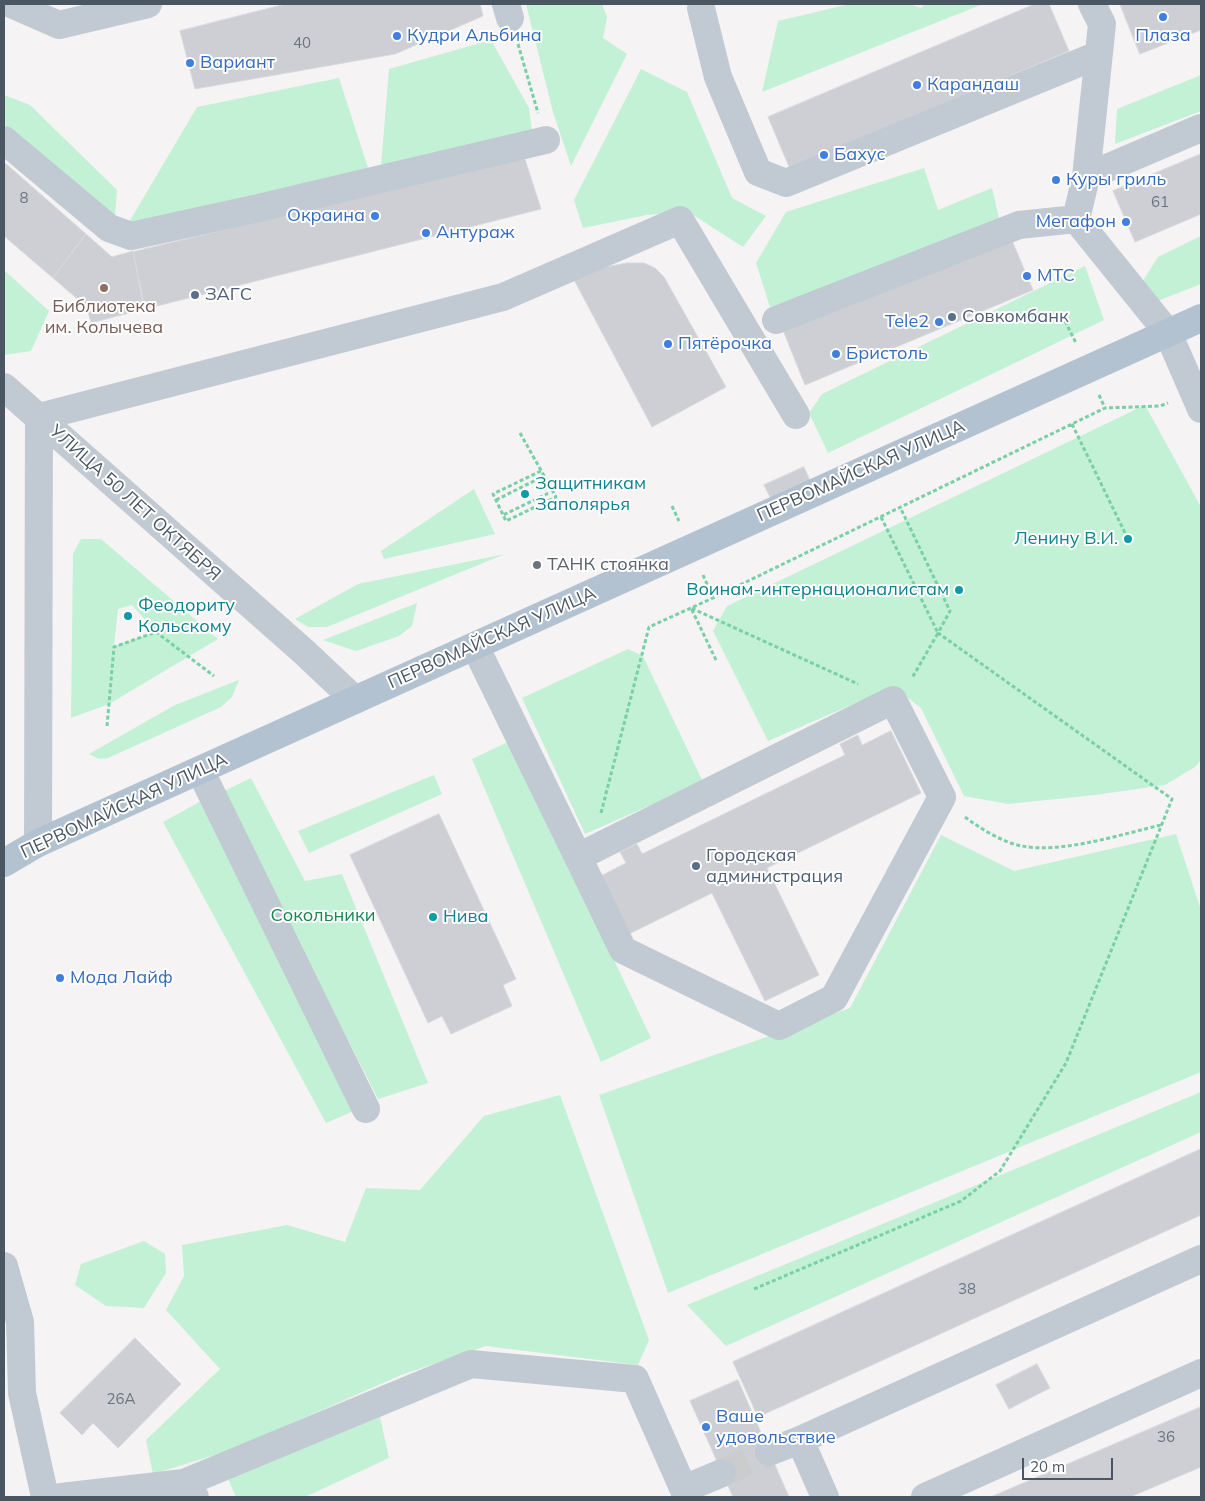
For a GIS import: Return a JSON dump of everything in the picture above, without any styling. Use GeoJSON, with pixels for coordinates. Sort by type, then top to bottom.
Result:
{"type":"FeatureCollection","features":[{"type":"Feature","properties":{"kind":"main road","name":"ПЕРВОМАЙСКАЯ УЛИЦА"},"geometry":{"type":"LineString","coordinates":[[4,863],[38,843],[1201,318]]}},
{"type":"Feature","properties":{"kind":"street"},"geometry":{"type":"LineString","coordinates":[[11,4],[59,25],[148,4]]}},
{"type":"Feature","properties":{"kind":"street"},"geometry":{"type":"LineString","coordinates":[[1076,219],[1086,177],[1102,24],[1092,4]]}},
{"type":"Feature","properties":{"kind":"street"},"geometry":{"type":"LineString","coordinates":[[706,5],[718,77],[758,172],[786,183],[1098,55]]}},
{"type":"Feature","properties":{"kind":"street"},"geometry":{"type":"LineString","coordinates":[[1086,177],[1201,128]]}},
{"type":"Feature","properties":{"kind":"street"},"geometry":{"type":"LineString","coordinates":[[4,140],[109,228],[130,236],[254,209],[546,140]]}},
{"type":"Feature","properties":{"kind":"street"},"geometry":{"type":"LineString","coordinates":[[776,320],[1018,225],[1076,219]]}},
{"type":"Feature","properties":{"kind":"street"},"geometry":{"type":"LineString","coordinates":[[1076,219],[1168,333],[1197,400]]}},
{"type":"Feature","properties":{"kind":"street"},"geometry":{"type":"LineString","coordinates":[[38,843],[39,417],[503,297],[680,220],[796,415]]}},
{"type":"Feature","properties":{"kind":"street","name":"УЛИЦА 50 ЛЕТ ОКТЯБРЯ"},"geometry":{"type":"LineString","coordinates":[[4,387],[303,650],[355,700]]}},
{"type":"Feature","properties":{"kind":"street"},"geometry":{"type":"LineString","coordinates":[[475,646],[585,853],[623,950],[779,1026],[834,998],[942,797],[893,700],[585,853]]}},
{"type":"Feature","properties":{"kind":"street"},"geometry":{"type":"LineString","coordinates":[[200,770],[366,1109]]}},
{"type":"Feature","properties":{"kind":"street"},"geometry":{"type":"LineString","coordinates":[[769,1452],[800,1440],[1201,1259]]}},
{"type":"Feature","properties":{"kind":"street"},"geometry":{"type":"LineString","coordinates":[[4,1266],[22,1393],[45,1497]]}},
{"type":"Feature","properties":{"kind":"street"},"geometry":{"type":"LineString","coordinates":[[62,1497],[189,1490],[471,1364],[635,1379],[686,1493],[722,1473]]}},
{"type":"Feature","properties":{"kind":"street"},"geometry":{"type":"LineString","coordinates":[[925,1497],[1201,1373]]}},
{"type":"Feature","properties":{"kind":"street"},"geometry":{"type":"LineString","coordinates":[[800,1440],[825,1497]]}},
{"type":"Feature","properties":{"kind":"path"},"geometry":{"type":"LineString","coordinates":[[508,11],[546,140]]}},
{"type":"Feature","properties":{"kind":"path"},"geometry":{"type":"LineString","coordinates":[[585,853],[649,627],[881,517],[1104,408],[1160,406],[1197,400]]}},
{"type":"Feature","properties":{"kind":"path"},"geometry":{"type":"LineString","coordinates":[[1072,424],[1128,539]]}},
{"type":"Feature","properties":{"kind":"path"},"geometry":{"type":"LineString","coordinates":[[520,433],[542,470],[556,497],[506,521],[493,494],[542,470]]}},
{"type":"Feature","properties":{"kind":"path"},"geometry":{"type":"LineString","coordinates":[[496,500],[540,478],[547,494],[503,515]]}},
{"type":"Feature","properties":{"kind":"path"},"geometry":{"type":"LineString","coordinates":[[691,608],[893,700],[902,696],[950,611],[900,507]]}},
{"type":"Feature","properties":{"kind":"path"},"geometry":{"type":"LineString","coordinates":[[754,1289],[961,1201],[1000,1171],[1066,1063],[1172,799],[938,633],[881,517]]}},
{"type":"Feature","properties":{"kind":"path"},"geometry":{"type":"LineString","coordinates":[[691,608],[716,660]]}},
{"type":"Feature","properties":{"kind":"path"},"geometry":{"type":"LineString","coordinates":[[107,726],[114,646],[156,632],[214,676]]}},
{"type":"Feature","properties":{"kind":"path"},"geometry":{"type":"LineString","coordinates":[[942,797],[978,827],[1022,846],[1067,847],[1162,825]]}},
{"type":"Feature","properties":{"kind":"green space"},"geometry":{"type":"Polygon","coordinates":[[[526,4],[602,4],[607,17],[603,38],[627,54],[571,166],[553,112],[526,4]]]}},
{"type":"Feature","properties":{"kind":"green space"},"geometry":{"type":"Polygon","coordinates":[[[850,4],[910,4],[921,8],[925,4],[983,4],[762,92],[778,21],[850,4]]]}},
{"type":"Feature","properties":{"kind":"green space"},"geometry":{"type":"Polygon","coordinates":[[[491,40],[529,108],[532,131],[381,167],[389,69],[491,40]]]}},
{"type":"Feature","properties":{"kind":"green space"},"geometry":{"type":"Polygon","coordinates":[[[641,69],[687,92],[732,198],[766,216],[743,247],[687,211],[647,215],[583,228],[574,200],[641,69]]]}},
{"type":"Feature","properties":{"kind":"green space"},"geometry":{"type":"Polygon","coordinates":[[[1201,75],[1201,111],[1115,144],[1117,109],[1201,75]]]}},
{"type":"Feature","properties":{"kind":"green space"},"geometry":{"type":"Polygon","coordinates":[[[339,78],[369,171],[283,188],[128,224],[197,107],[339,78]]]}},
{"type":"Feature","properties":{"kind":"green space"},"geometry":{"type":"Polygon","coordinates":[[[4,95],[30,105],[117,190],[115,215],[4,124],[4,95]]]}},
{"type":"Feature","properties":{"kind":"green space"},"geometry":{"type":"Polygon","coordinates":[[[924,168],[938,210],[992,188],[1001,227],[770,307],[756,263],[786,212],[924,168]]]}},
{"type":"Feature","properties":{"kind":"green space"},"geometry":{"type":"Polygon","coordinates":[[[1201,236],[1201,284],[1150,304],[1141,284],[1158,257],[1201,236]]]}},
{"type":"Feature","properties":{"kind":"green space"},"geometry":{"type":"Polygon","coordinates":[[[1085,266],[1104,320],[828,453],[809,413],[822,394],[1085,266]]]}},
{"type":"Feature","properties":{"kind":"green space"},"geometry":{"type":"Polygon","coordinates":[[[4,270],[49,311],[31,351],[4,355],[4,270]]]}},
{"type":"Feature","properties":{"kind":"green space"},"geometry":{"type":"Polygon","coordinates":[[[1145,405],[1201,507],[1201,760],[1195,767],[1165,785],[1095,795],[1008,804],[964,796],[921,708],[898,690],[872,696],[768,741],[713,631],[727,606],[1145,405]]]}},
{"type":"Feature","properties":{"kind":"green space"},"geometry":{"type":"Polygon","coordinates":[[[474,489],[495,534],[384,559],[381,551],[474,489]]]}},
{"type":"Feature","properties":{"kind":"green space"},"geometry":{"type":"Polygon","coordinates":[[[81,539],[101,539],[218,639],[109,704],[71,718],[73,554],[81,539]],[[132,605],[118,609],[114,646],[156,632],[132,605]]]}},
{"type":"Feature","properties":{"kind":"green space"},"geometry":{"type":"Polygon","coordinates":[[[505,554],[327,627],[308,627],[295,619],[358,584],[505,554]]]}},
{"type":"Feature","properties":{"kind":"green space"},"geometry":{"type":"Polygon","coordinates":[[[417,603],[412,626],[399,636],[356,651],[323,640],[417,603]]]}},
{"type":"Feature","properties":{"kind":"green space"},"geometry":{"type":"Polygon","coordinates":[[[628,649],[643,656],[703,782],[585,834],[522,698],[628,649]]]}},
{"type":"Feature","properties":{"kind":"green space"},"geometry":{"type":"Polygon","coordinates":[[[239,680],[232,697],[221,707],[108,758],[99,759],[89,754],[175,705],[239,680]]]}},
{"type":"Feature","properties":{"kind":"green space"},"geometry":{"type":"Polygon","coordinates":[[[510,741],[651,1038],[601,1062],[472,759],[510,741]]]}},
{"type":"Feature","properties":{"kind":"green space"},"geometry":{"type":"Polygon","coordinates":[[[434,775],[442,794],[309,853],[298,831],[434,775]]]}},
{"type":"Feature","properties":{"kind":"green space","name":"Сокольники"},"geometry":{"type":"Polygon","coordinates":[[[251,778],[305,881],[342,874],[428,1083],[378,1099],[222,792],[251,778]]]}},
{"type":"Feature","properties":{"kind":"green space","name":"Сокольники"},"geometry":{"type":"Polygon","coordinates":[[[203,800],[356,1110],[326,1123],[163,822],[203,800]]]}},
{"type":"Feature","properties":{"kind":"green space"},"geometry":{"type":"Polygon","coordinates":[[[1176,834],[1201,910],[1201,1072],[668,1293],[599,1095],[850,1008],[941,835],[1014,871],[1176,834]]]}},
{"type":"Feature","properties":{"kind":"green space"},"geometry":{"type":"Polygon","coordinates":[[[1201,1092],[1201,1132],[726,1346],[687,1305],[1201,1092]]]}},
{"type":"Feature","properties":{"kind":"green space"},"geometry":{"type":"Polygon","coordinates":[[[560,1095],[649,1340],[638,1365],[486,1346],[401,1375],[231,1450],[153,1474],[146,1440],[220,1369],[166,1310],[184,1276],[182,1245],[287,1225],[345,1242],[366,1188],[420,1190],[484,1116],[560,1095]]]}},
{"type":"Feature","properties":{"kind":"green space"},"geometry":{"type":"Polygon","coordinates":[[[144,1241],[165,1254],[166,1273],[144,1308],[106,1306],[75,1285],[81,1264],[144,1241]]]}},
{"type":"Feature","properties":{"kind":"green space"},"geometry":{"type":"Polygon","coordinates":[[[380,1417],[389,1458],[305,1497],[236,1497],[228,1479],[380,1417]]]}},
{"type":"Feature","properties":{"kind":"building"},"geometry":{"type":"Polygon","coordinates":[[[286,4],[480,4],[483,16],[395,54],[195,89],[180,31],[286,4]]]}},
{"type":"Feature","properties":{"kind":"building"},"geometry":{"type":"Polygon","coordinates":[[[1035,4],[1049,4],[1069,51],[790,169],[768,117],[1035,4]]]}},
{"type":"Feature","properties":{"kind":"building","name":"Плаза"},"geometry":{"type":"Polygon","coordinates":[[[1120,4],[1201,4],[1201,30],[1140,54],[1120,4]]]}},
{"type":"Feature","properties":{"kind":"building"},"geometry":{"type":"Polygon","coordinates":[[[1201,154],[1201,214],[1135,242],[1113,191],[1201,154]]]}},
{"type":"Feature","properties":{"kind":"building"},"geometry":{"type":"Polygon","coordinates":[[[524,156],[541,209],[145,309],[133,252],[524,156]]]}},
{"type":"Feature","properties":{"kind":"building"},"geometry":{"type":"Polygon","coordinates":[[[4,162],[86,234],[53,278],[4,236],[4,162]]]}},
{"type":"Feature","properties":{"kind":"building"},"geometry":{"type":"Polygon","coordinates":[[[86,234],[112,257],[133,251],[144,309],[91,323],[87,307],[53,278],[86,234]]]}},
{"type":"Feature","properties":{"kind":"building"},"geometry":{"type":"Polygon","coordinates":[[[1010,236],[1033,290],[805,385],[783,330],[1010,236]]]}},
{"type":"Feature","properties":{"kind":"building"},"geometry":{"type":"Polygon","coordinates":[[[627,263],[644,263],[655,268],[664,277],[726,387],[652,427],[571,274],[627,263]]]}},
{"type":"Feature","properties":{"kind":"building"},"geometry":{"type":"Polygon","coordinates":[[[804,467],[812,485],[773,503],[764,485],[804,467]]]}},
{"type":"Feature","properties":{"kind":"building","name":"Городская администрация"},"geometry":{"type":"Polygon","coordinates":[[[891,731],[921,793],[767,868],[819,975],[765,1001],[712,893],[627,935],[599,877],[626,863],[620,852],[637,844],[642,854],[845,755],[840,744],[858,735],[862,745],[891,731]]]}},
{"type":"Feature","properties":{"kind":"building","name":"Нива"},"geometry":{"type":"Polygon","coordinates":[[[439,814],[516,979],[503,985],[512,1006],[451,1034],[442,1016],[428,1023],[350,855],[439,814]]]}},
{"type":"Feature","properties":{"kind":"building"},"geometry":{"type":"Polygon","coordinates":[[[1201,1149],[1201,1215],[758,1417],[733,1362],[1201,1149]]]}},
{"type":"Feature","properties":{"kind":"building"},"geometry":{"type":"Polygon","coordinates":[[[135,1338],[181,1384],[118,1448],[93,1423],[82,1435],[60,1413],[135,1338]]]}},
{"type":"Feature","properties":{"kind":"building"},"geometry":{"type":"Polygon","coordinates":[[[1037,1364],[1050,1388],[1009,1409],[996,1385],[1037,1364]]]}},
{"type":"Feature","properties":{"kind":"building"},"geometry":{"type":"Polygon","coordinates":[[[738,1380],[789,1497],[733,1497],[690,1401],[738,1380]]]}},
{"type":"Feature","properties":{"kind":"building"},"geometry":{"type":"Polygon","coordinates":[[[1201,1407],[1201,1467],[1130,1497],[991,1497],[1201,1407]]]}},
{"type":"Feature","properties":{"kind":"tunnel"},"geometry":{"type":"LineString","coordinates":[[722,1473],[769,1452]]}},
{"type":"Feature","properties":{"kind":"place","name":"Плаза"},"geometry":{"type":"Point","coordinates":[1163,17]}},
{"type":"Feature","properties":{"kind":"place","name":"Кудри Альбина"},"geometry":{"type":"Point","coordinates":[397,36]}},
{"type":"Feature","properties":{"kind":"place","name":"Вариант"},"geometry":{"type":"Point","coordinates":[190,63]}},
{"type":"Feature","properties":{"kind":"place","name":"Карандаш"},"geometry":{"type":"Point","coordinates":[917,85]}},
{"type":"Feature","properties":{"kind":"place","name":"Бахус"},"geometry":{"type":"Point","coordinates":[824,155]}},
{"type":"Feature","properties":{"kind":"place","name":"Куры гриль"},"geometry":{"type":"Point","coordinates":[1056,180]}},
{"type":"Feature","properties":{"kind":"place","name":"Окраина"},"geometry":{"type":"Point","coordinates":[375,216]}},
{"type":"Feature","properties":{"kind":"place","name":"Мегафон"},"geometry":{"type":"Point","coordinates":[1126,222]}},
{"type":"Feature","properties":{"kind":"place","name":"Антураж"},"geometry":{"type":"Point","coordinates":[426,233]}},
{"type":"Feature","properties":{"kind":"place","name":"МТС"},"geometry":{"type":"Point","coordinates":[1027,276]}},
{"type":"Feature","properties":{"kind":"place","name":"Библиотека им. Колычева"},"geometry":{"type":"Point","coordinates":[104,288]}},
{"type":"Feature","properties":{"kind":"place","name":"ЗАГС"},"geometry":{"type":"Point","coordinates":[195,295]}},
{"type":"Feature","properties":{"kind":"place","name":"Совкомбанк"},"geometry":{"type":"Point","coordinates":[952,317]}},
{"type":"Feature","properties":{"kind":"place","name":"Tele2"},"geometry":{"type":"Point","coordinates":[939,322]}},
{"type":"Feature","properties":{"kind":"place","name":"Пятёрочка"},"geometry":{"type":"Point","coordinates":[668,344]}},
{"type":"Feature","properties":{"kind":"place","name":"Бристоль"},"geometry":{"type":"Point","coordinates":[836,354]}},
{"type":"Feature","properties":{"kind":"place","name":"Защитникам Заполярья"},"geometry":{"type":"Point","coordinates":[525,494]}},
{"type":"Feature","properties":{"kind":"place","name":"Ленину В.И."},"geometry":{"type":"Point","coordinates":[1128,539]}},
{"type":"Feature","properties":{"kind":"place","name":"ТАНК стоянка"},"geometry":{"type":"Point","coordinates":[537,565]}},
{"type":"Feature","properties":{"kind":"place","name":"Воинам-интернационалистам"},"geometry":{"type":"Point","coordinates":[959,590]}},
{"type":"Feature","properties":{"kind":"place","name":"Феодориту Кольскому"},"geometry":{"type":"Point","coordinates":[128,616]}},
{"type":"Feature","properties":{"kind":"place","name":"Городская администрация"},"geometry":{"type":"Point","coordinates":[696,866]}},
{"type":"Feature","properties":{"kind":"place","name":"Нива"},"geometry":{"type":"Point","coordinates":[433,917]}},
{"type":"Feature","properties":{"kind":"place","name":"Мода Лайф"},"geometry":{"type":"Point","coordinates":[60,978]}},
{"type":"Feature","properties":{"kind":"place","name":"Ваше удовольствие"},"geometry":{"type":"Point","coordinates":[706,1427]}}]}
